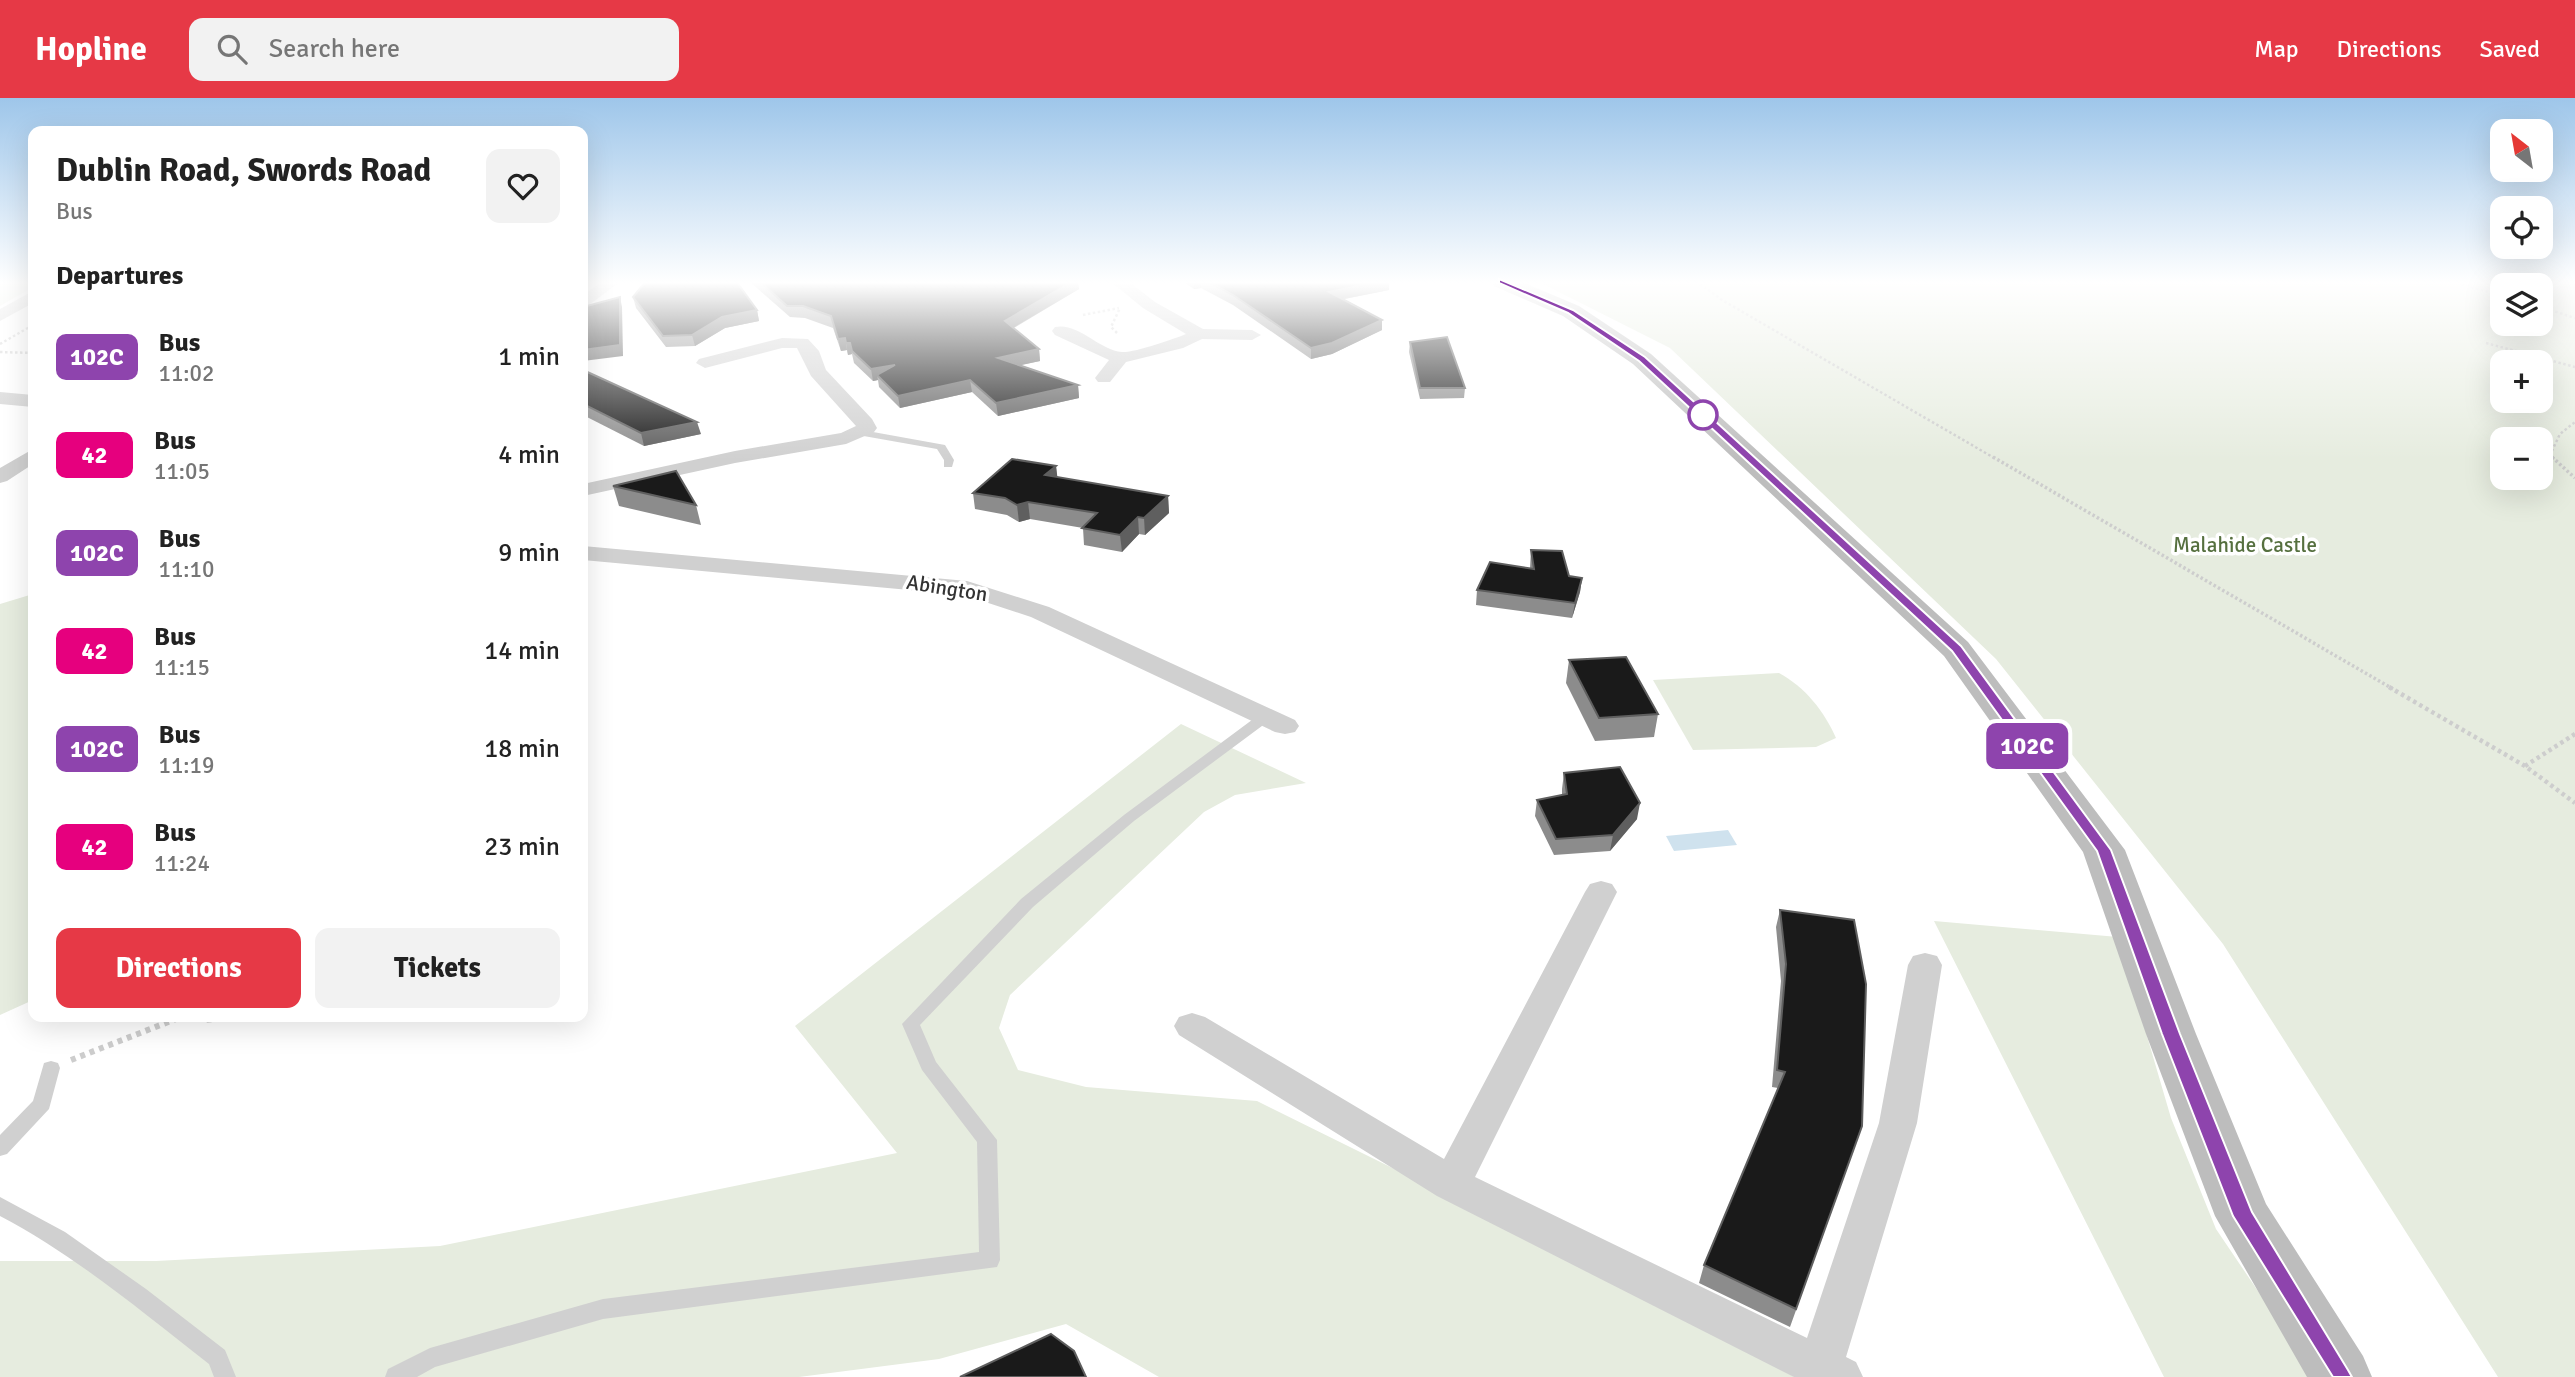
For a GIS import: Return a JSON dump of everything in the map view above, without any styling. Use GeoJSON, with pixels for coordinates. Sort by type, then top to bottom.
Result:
{"type":"FeatureCollection","features":[{"type":"Feature","properties":{"kind":"main road"},"geometry":{"type":"LineString","coordinates":[[1615,341],[1642,359],[1956,649],[2104,850],[2171,1034],[2243,1216],[2341,1377]]}},
{"type":"Feature","properties":{"kind":"street"},"geometry":{"type":"LineString","coordinates":[[1083,341],[1114,354],[1184,341]]}},
{"type":"Feature","properties":{"kind":"street"},"geometry":{"type":"LineString","coordinates":[[588,490],[735,457],[846,438],[862,433],[867,428],[862,419],[817,372],[810,351],[802,343],[782,343],[705,363]]}},
{"type":"Feature","properties":{"kind":"street"},"geometry":{"type":"LineString","coordinates":[[1104,378],[1114,354]]}},
{"type":"Feature","properties":{"kind":"street"},"geometry":{"type":"LineString","coordinates":[[0,398],[28,401]]}},
{"type":"Feature","properties":{"kind":"street"},"geometry":{"type":"LineString","coordinates":[[0,477],[28,458]]}},
{"type":"Feature","properties":{"kind":"street","name":"Abington"},"geometry":{"type":"LineString","coordinates":[[588,553],[967,588],[1040,612],[1275,722]]}},
{"type":"Feature","properties":{"kind":"street"},"geometry":{"type":"LineString","coordinates":[[1451,1184],[1601,892]]}},
{"type":"Feature","properties":{"kind":"street"},"geometry":{"type":"LineString","coordinates":[[1192,1026],[1451,1184],[1830,1372],[1898,1123],[1925,965]]}},
{"type":"Feature","properties":{"kind":"lane"},"geometry":{"type":"LineString","coordinates":[[862,433],[941,447],[949,460],[948,465]]}},
{"type":"Feature","properties":{"kind":"lane"},"geometry":{"type":"LineString","coordinates":[[396,1377],[430,1358],[603,1309],[990,1260],[987,1140],[928,1065],[911,1024],[1027,904],[1129,818],[1275,722]]}},
{"type":"Feature","properties":{"kind":"lane"},"geometry":{"type":"LineString","coordinates":[[0,1148],[41,1104],[51,1068]]}},
{"type":"Feature","properties":{"kind":"lane"},"geometry":{"type":"LineString","coordinates":[[0,1206],[91,1261],[217,1357],[225,1377]]}},
{"type":"Feature","properties":{"kind":"path"},"geometry":{"type":"LineString","coordinates":[[1114,354],[1126,344],[1123,341]]}},
{"type":"Feature","properties":{"kind":"path"},"geometry":{"type":"LineString","coordinates":[[1792,341],[2525,766],[2575,803]]}},
{"type":"Feature","properties":{"kind":"path"},"geometry":{"type":"LineString","coordinates":[[2486,344],[2575,367]]}},
{"type":"Feature","properties":{"kind":"path"},"geometry":{"type":"LineString","coordinates":[[0,352],[28,353]]}},
{"type":"Feature","properties":{"kind":"path"},"geometry":{"type":"LineString","coordinates":[[2575,422],[2560,434],[2550,455],[2575,478]]}},
{"type":"Feature","properties":{"kind":"path"},"geometry":{"type":"LineString","coordinates":[[2525,766],[2575,734]]}},
{"type":"Feature","properties":{"kind":"path"},"geometry":{"type":"LineString","coordinates":[[51,1068],[168,1022]]}},
{"type":"Feature","properties":{"kind":"green space","name":"Malahide Castle"},"geometry":{"type":"Polygon","coordinates":[[[1655,341],[2575,341],[2575,1377],[2498,1377],[2223,944],[1996,659],[1670,348],[1655,341]]]}},
{"type":"Feature","properties":{"kind":"green space"},"geometry":{"type":"Polygon","coordinates":[[[28,596],[28,1002],[0,1015],[0,604],[28,596]]]}},
{"type":"Feature","properties":{"kind":"green space"},"geometry":{"type":"Polygon","coordinates":[[[1779,673],[1797,685],[1813,701],[1836,738],[1816,747],[1693,750],[1653,680],[1779,673]]]}},
{"type":"Feature","properties":{"kind":"green space"},"geometry":{"type":"Polygon","coordinates":[[[1181,724],[1306,783],[1235,795],[1204,812],[1010,995],[999,1028],[1018,1070],[1086,1087],[1257,1101],[1633,1287],[1795,1377],[1159,1377],[1066,1324],[939,1359],[799,1377],[0,1377],[0,1261],[156,1261],[440,1246],[897,1153],[795,1026],[1181,724]]]}},
{"type":"Feature","properties":{"kind":"green space"},"geometry":{"type":"Polygon","coordinates":[[[1934,921],[2118,937],[2171,1118],[2216,1229],[2316,1377],[2164,1377],[1934,921]]]}},
{"type":"Feature","properties":{"kind":"water"},"geometry":{"type":"Polygon","coordinates":[[[1728,830],[1737,845],[1674,851],[1666,836],[1728,830]]]}},
{"type":"Feature","properties":{"kind":"building"},"geometry":{"type":"Polygon","coordinates":[[[588,341],[620,341],[620,345],[588,349],[588,341]]]}},
{"type":"Feature","properties":{"kind":"building"},"geometry":{"type":"Polygon","coordinates":[[[846,341],[1029,341],[1039,349],[998,358],[1078,385],[996,403],[970,380],[898,396],[877,375],[895,365],[871,369],[852,351],[850,343],[846,341]]]}},
{"type":"Feature","properties":{"kind":"building"},"geometry":{"type":"Polygon","coordinates":[[[1300,341],[1337,341],[1332,343],[1311,348],[1300,341]]]}},
{"type":"Feature","properties":{"kind":"building"},"geometry":{"type":"Polygon","coordinates":[[[1448,341],[1465,388],[1420,388],[1410,342],[1448,341]]]}},
{"type":"Feature","properties":{"kind":"building"},"geometry":{"type":"Polygon","coordinates":[[[588,372],[697,422],[641,433],[588,406],[588,372]]]}},
{"type":"Feature","properties":{"kind":"building"},"geometry":{"type":"Polygon","coordinates":[[[1012,459],[1056,466],[1045,475],[1168,496],[1144,518],[1138,517],[1120,535],[1082,528],[1097,513],[1028,502],[1017,505],[1005,498],[973,493],[1012,459]]]}},
{"type":"Feature","properties":{"kind":"building"},"geometry":{"type":"Polygon","coordinates":[[[676,471],[696,505],[613,486],[676,471]]]}},
{"type":"Feature","properties":{"kind":"building"},"geometry":{"type":"Polygon","coordinates":[[[1531,550],[1562,551],[1569,576],[1582,578],[1575,603],[1477,590],[1490,562],[1534,569],[1531,550]]]}},
{"type":"Feature","properties":{"kind":"building"},"geometry":{"type":"Polygon","coordinates":[[[1626,657],[1658,714],[1599,718],[1569,660],[1626,657]]]}},
{"type":"Feature","properties":{"kind":"building"},"geometry":{"type":"Polygon","coordinates":[[[1620,767],[1640,803],[1613,835],[1556,839],[1537,800],[1567,794],[1564,773],[1620,767]]]}},
{"type":"Feature","properties":{"kind":"building"},"geometry":{"type":"Polygon","coordinates":[[[1780,910],[1854,920],[1866,984],[1862,1126],[1796,1309],[1704,1265],[1785,1072],[1777,1070],[1786,964],[1780,910]]]}},
{"type":"Feature","properties":{"kind":"building"},"geometry":{"type":"Polygon","coordinates":[[[1051,1334],[1074,1351],[1086,1377],[960,1377],[1051,1334]]]}},
{"type":"Feature","properties":{"kind":"bus line","name":"102C"},"geometry":{"type":"LineString","coordinates":[[1617,341],[1642,359],[1956,649],[2104,850],[2171,1034],[2243,1216],[2341,1377]]}}]}
